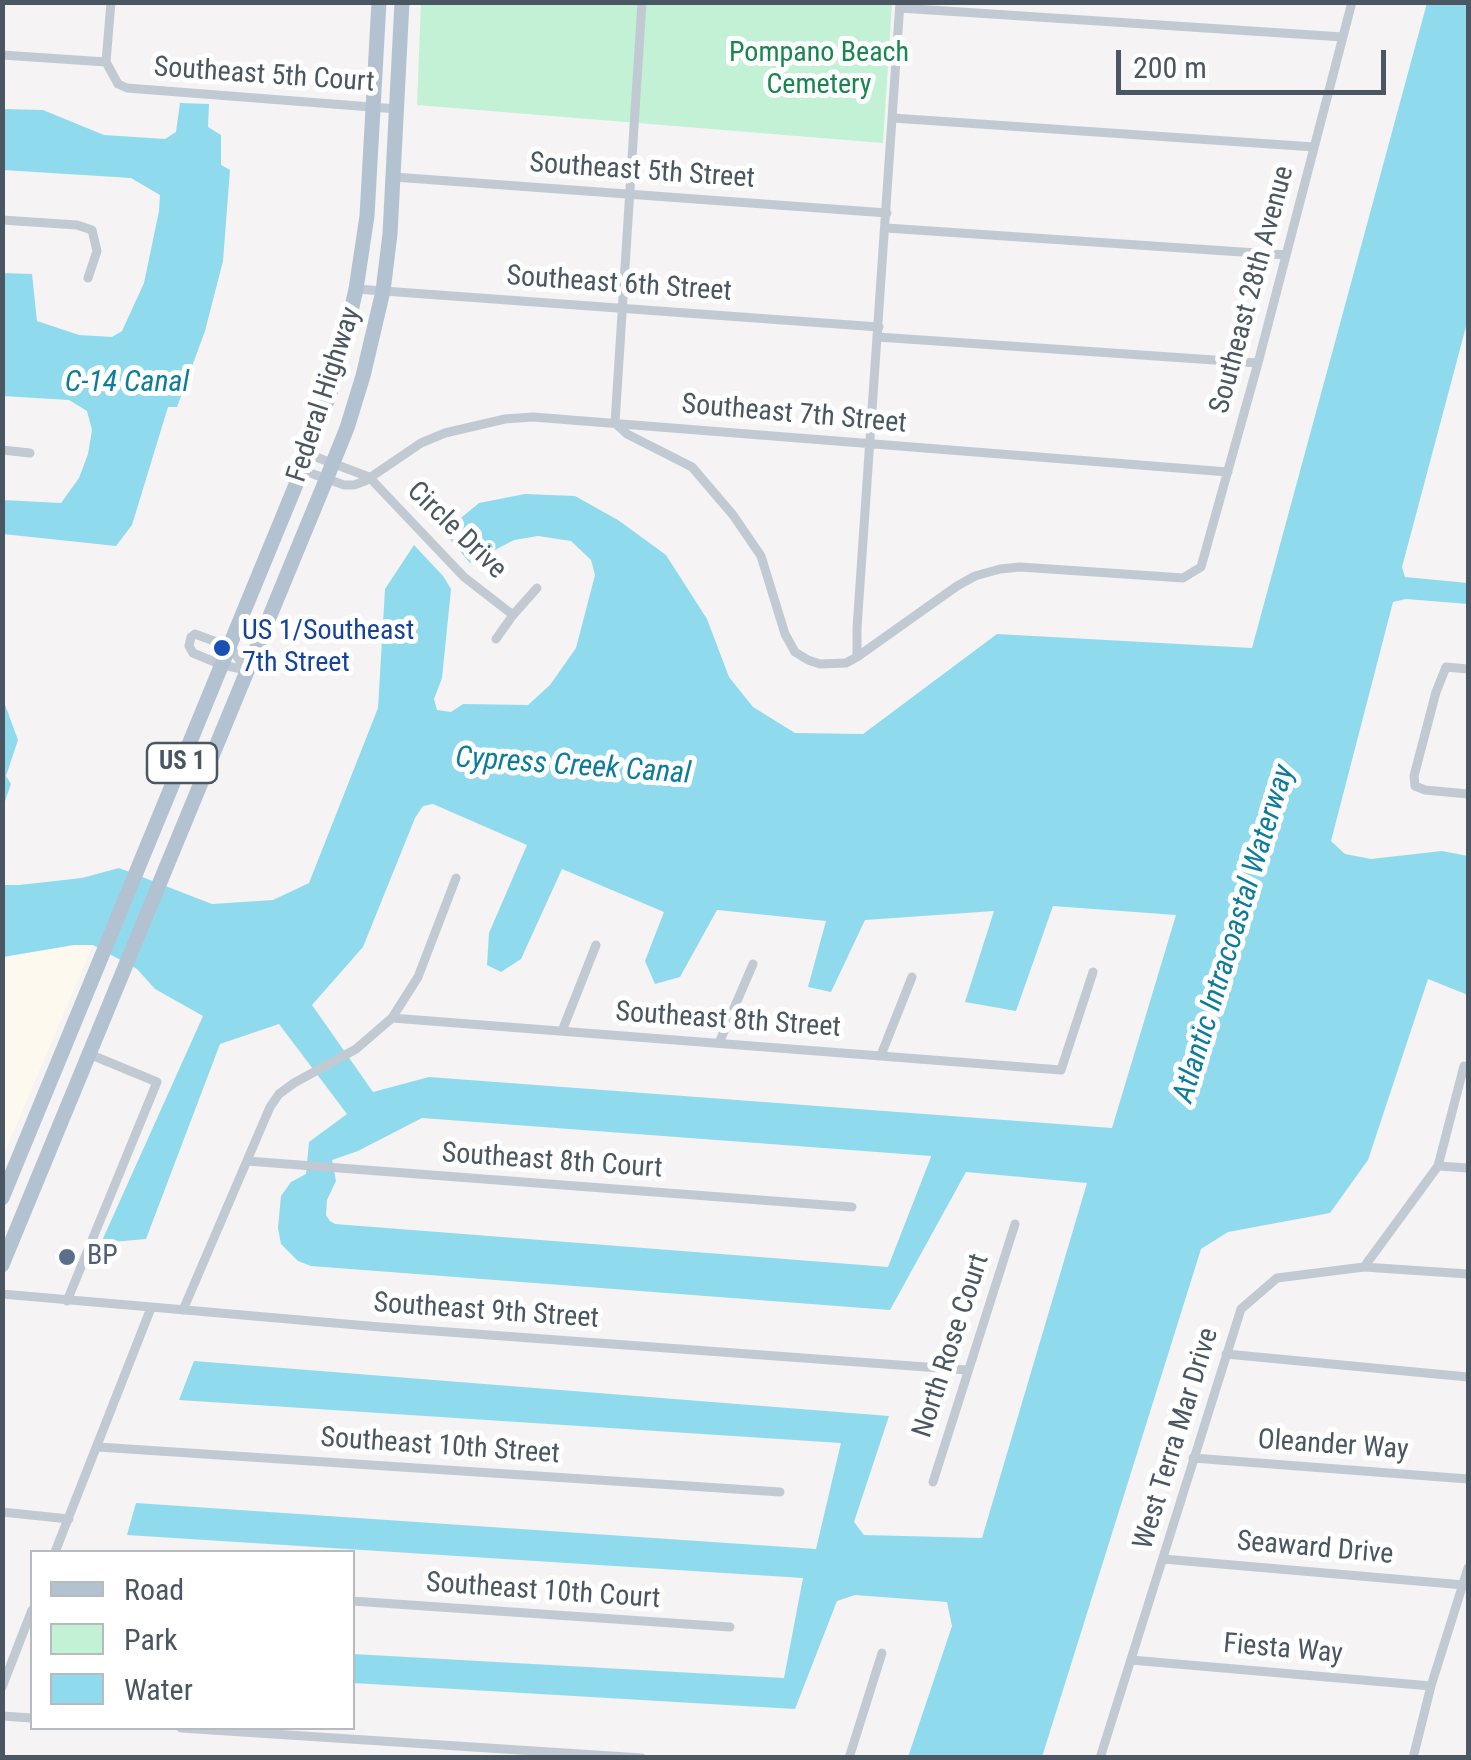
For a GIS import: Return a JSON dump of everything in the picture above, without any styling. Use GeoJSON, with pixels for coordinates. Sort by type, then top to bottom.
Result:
{"type":"FeatureCollection","features":[{"type":"Feature","properties":{"kind":"main road","name":"Federal Highway"},"geometry":{"type":"LineString","coordinates":[[2,1198],[230,647],[337,373],[367,216],[379,2]]}},
{"type":"Feature","properties":{"kind":"main road","name":"Federal Highway"},"geometry":{"type":"LineString","coordinates":[[2,1265],[333,463],[364,376],[384,290],[402,2]]}},
{"type":"Feature","properties":{"kind":"main road"},"geometry":{"type":"LineString","coordinates":[[56,1070],[55,1099],[62,1119]]}},
{"type":"Feature","properties":{"kind":"main road"},"geometry":{"type":"LineString","coordinates":[[40,1106],[49,1126],[50,1150]]}},
{"type":"Feature","properties":{"kind":"street"},"geometry":{"type":"LineString","coordinates":[[2,55],[106,62],[111,2]]}},
{"type":"Feature","properties":{"kind":"street"},"geometry":{"type":"LineString","coordinates":[[642,2],[615,423],[627,434],[692,467],[734,515],[761,556],[785,634],[795,652],[820,664],[846,663],[857,657],[900,5],[1343,37]]}},
{"type":"Feature","properties":{"kind":"street","name":"Southeast 28th Avenue"},"geometry":{"type":"LineString","coordinates":[[857,657],[956,586],[1000,569],[1183,578],[1201,567],[1352,2]]}},
{"type":"Feature","properties":{"kind":"street","name":"Southeast 5th Court"},"geometry":{"type":"LineString","coordinates":[[106,62],[118,84],[127,88],[397,109]]}},
{"type":"Feature","properties":{"kind":"street"},"geometry":{"type":"LineString","coordinates":[[893,118],[1314,148]]}},
{"type":"Feature","properties":{"kind":"street","name":"Southeast 5th Street"},"geometry":{"type":"LineString","coordinates":[[394,177],[887,214]]}},
{"type":"Feature","properties":{"kind":"street"},"geometry":{"type":"LineString","coordinates":[[2,220],[77,224],[92,230],[98,251],[88,278]]}},
{"type":"Feature","properties":{"kind":"street"},"geometry":{"type":"LineString","coordinates":[[886,228],[1286,256]]}},
{"type":"Feature","properties":{"kind":"street","name":"Southeast 6th Street"},"geometry":{"type":"LineString","coordinates":[[356,289],[621,308],[1258,364]]}},
{"type":"Feature","properties":{"kind":"street","name":"Southeast 7th Street"},"geometry":{"type":"LineString","coordinates":[[305,462],[326,480],[349,486],[360,484],[421,443],[446,433],[505,419],[534,417],[1228,472]]}},
{"type":"Feature","properties":{"kind":"street"},"geometry":{"type":"LineString","coordinates":[[2,450],[30,452]]}},
{"type":"Feature","properties":{"kind":"street"},"geometry":{"type":"LineString","coordinates":[[305,462],[333,463],[369,477]]}},
{"type":"Feature","properties":{"kind":"street","name":"Circle Drive"},"geometry":{"type":"LineString","coordinates":[[369,477],[464,577],[513,615]]}},
{"type":"Feature","properties":{"kind":"street","name":"Circle Drive"},"geometry":{"type":"LineString","coordinates":[[496,639],[537,588]]}},
{"type":"Feature","properties":{"kind":"street"},"geometry":{"type":"LineString","coordinates":[[195,634],[230,647],[247,670],[193,653],[189,641],[195,634]]}},
{"type":"Feature","properties":{"kind":"street"},"geometry":{"type":"LineString","coordinates":[[1468,669],[1446,667],[1415,767],[1415,786],[1468,794]]}},
{"type":"Feature","properties":{"kind":"street"},"geometry":{"type":"LineString","coordinates":[[183,1310],[270,1107],[279,1094],[307,1074],[356,1049],[392,1018],[418,976],[456,878]]}},
{"type":"Feature","properties":{"kind":"street"},"geometry":{"type":"LineString","coordinates":[[562,1031],[596,945]]}},
{"type":"Feature","properties":{"kind":"street"},"geometry":{"type":"LineString","coordinates":[[719,1044],[753,964]]}},
{"type":"Feature","properties":{"kind":"street","name":"Southeast 8th Street"},"geometry":{"type":"LineString","coordinates":[[392,1018],[1061,1070],[1093,972]]}},
{"type":"Feature","properties":{"kind":"street"},"geometry":{"type":"LineString","coordinates":[[880,1055],[912,977]]}},
{"type":"Feature","properties":{"kind":"street"},"geometry":{"type":"LineString","coordinates":[[67,1301],[157,1082],[89,1054]]}},
{"type":"Feature","properties":{"kind":"street"},"geometry":{"type":"LineString","coordinates":[[1364,1267],[1438,1166],[1466,1066]]}},
{"type":"Feature","properties":{"kind":"street","name":"Southeast 8th Court"},"geometry":{"type":"LineString","coordinates":[[247,1161],[852,1207]]}},
{"type":"Feature","properties":{"kind":"street"},"geometry":{"type":"LineString","coordinates":[[1438,1166],[1468,1168]]}},
{"type":"Feature","properties":{"kind":"street","name":"North Rose Court"},"geometry":{"type":"LineString","coordinates":[[933,1482],[1016,1224]]}},
{"type":"Feature","properties":{"kind":"street","name":"West Terra Mar Drive"},"geometry":{"type":"LineString","coordinates":[[1100,1758],[1241,1309],[1277,1278],[1364,1267],[1468,1274]]}},
{"type":"Feature","properties":{"kind":"street","name":"Southeast 9th Street"},"geometry":{"type":"LineString","coordinates":[[2,1294],[380,1327],[967,1370]]}},
{"type":"Feature","properties":{"kind":"street"},"geometry":{"type":"LineString","coordinates":[[57,1550],[151,1308]]}},
{"type":"Feature","properties":{"kind":"street"},"geometry":{"type":"LineString","coordinates":[[1226,1354],[1468,1376]]}},
{"type":"Feature","properties":{"kind":"street","name":"Southeast 10th Street"},"geometry":{"type":"LineString","coordinates":[[98,1447],[780,1492]]}},
{"type":"Feature","properties":{"kind":"street","name":"Oleander Way"},"geometry":{"type":"LineString","coordinates":[[1193,1458],[1468,1480]]}},
{"type":"Feature","properties":{"kind":"street"},"geometry":{"type":"LineString","coordinates":[[2,1512],[69,1519]]}},
{"type":"Feature","properties":{"kind":"street","name":"Seaward Drive"},"geometry":{"type":"LineString","coordinates":[[1162,1559],[1464,1585]]}},
{"type":"Feature","properties":{"kind":"street"},"geometry":{"type":"LineString","coordinates":[[1413,1758],[1468,1568]]}},
{"type":"Feature","properties":{"kind":"street","name":"Southeast 10th Court"},"geometry":{"type":"LineString","coordinates":[[355,1601],[730,1627]]}},
{"type":"Feature","properties":{"kind":"street"},"geometry":{"type":"LineString","coordinates":[[2,1687],[30,1615]]}},
{"type":"Feature","properties":{"kind":"street"},"geometry":{"type":"LineString","coordinates":[[849,1758],[882,1653]]}},
{"type":"Feature","properties":{"kind":"street","name":"Fiesta Way"},"geometry":{"type":"LineString","coordinates":[[1131,1660],[1431,1686]]}},
{"type":"Feature","properties":{"kind":"street"},"geometry":{"type":"LineString","coordinates":[[2,1716],[30,1718]]}},
{"type":"Feature","properties":{"kind":"street"},"geometry":{"type":"LineString","coordinates":[[211,1730],[642,1758]]}},
{"type":"Feature","properties":{"kind":"shaded area"},"geometry":{"type":"Polygon","coordinates":[[[93,945],[3,1156],[3,957],[93,945]]]}},
{"type":"Feature","properties":{"kind":"green space","name":"Pompano Beach Cemetery"},"geometry":{"type":"Polygon","coordinates":[[[421,3],[892,3],[883,143],[417,105],[421,3]]]}},
{"type":"Feature","properties":{"kind":"water"},"geometry":{"type":"Polygon","coordinates":[[[1427,3],[1468,3],[1468,319],[1402,567],[1405,577],[1468,583],[1468,604],[1406,599],[1393,602],[1331,841],[1345,854],[1371,859],[1442,851],[1468,856],[1468,995],[1428,979],[1368,1160],[1330,1213],[1228,1232],[1201,1249],[1042,1757],[908,1757],[952,1626],[947,1602],[855,1595],[837,1601],[795,1709],[355,1683],[355,1654],[784,1678],[803,1578],[127,1535],[136,1503],[816,1549],[841,1443],[179,1400],[194,1361],[889,1416],[854,1522],[864,1535],[982,1538],[1087,1183],[966,1172],[890,1310],[311,1266],[298,1261],[281,1244],[281,1196],[291,1182],[306,1174],[309,1142],[347,1114],[279,1024],[220,1044],[146,1239],[101,1243],[203,1016],[155,989],[137,969],[93,945],[3,957],[3,885],[82,878],[119,868],[212,904],[273,900],[309,883],[378,708],[385,589],[414,545],[451,589],[442,678],[434,699],[437,710],[451,712],[463,704],[528,705],[550,685],[576,648],[595,575],[591,560],[571,541],[538,536],[514,540],[470,563],[444,532],[479,503],[525,494],[575,496],[618,520],[666,555],[707,619],[729,677],[753,707],[795,733],[863,734],[997,634],[1252,648],[1427,3]],[[433,804],[423,806],[415,818],[363,947],[312,1005],[373,1092],[429,1077],[1112,1128],[1176,915],[1053,906],[1016,1011],[965,1002],[994,911],[865,920],[831,992],[808,987],[826,921],[717,910],[680,977],[655,984],[645,961],[664,912],[562,869],[521,959],[501,972],[487,965],[489,933],[527,845],[433,804]],[[422,1118],[332,1160],[336,1181],[327,1200],[326,1215],[335,1224],[888,1267],[931,1156],[422,1118]]]}},
{"type":"Feature","properties":{"kind":"water","name":"C-14 Canal"},"geometry":{"type":"Polygon","coordinates":[[[180,103],[209,104],[208,127],[221,135],[221,165],[230,170],[223,261],[205,331],[177,407],[168,407],[132,525],[116,546],[3,534],[3,500],[61,503],[79,478],[92,430],[87,411],[69,400],[3,396],[3,273],[32,274],[37,321],[79,335],[112,337],[122,331],[144,283],[160,195],[131,178],[3,170],[3,109],[43,110],[104,135],[165,139],[176,132],[180,103]]]}},
{"type":"Feature","properties":{"kind":"water"},"geometry":{"type":"Polygon","coordinates":[[[3,699],[18,740],[6,776],[11,784],[3,807],[3,699]]]}},
{"type":"Feature","properties":{"kind":"place","name":"US 1/Southeast 7th Street"},"geometry":{"type":"Point","coordinates":[222,648]}},
{"type":"Feature","properties":{"kind":"place","name":"BP"},"geometry":{"type":"Point","coordinates":[67,1257]}},
{"type":"Feature","properties":{"kind":"water label","name":"Cypress Creek Canal"},"geometry":{"type":"Point","coordinates":[573,767]}},
{"type":"Feature","properties":{"kind":"water label","name":"Atlantic Intracoastal Waterway"},"geometry":{"type":"Point","coordinates":[1235,934]}}]}
